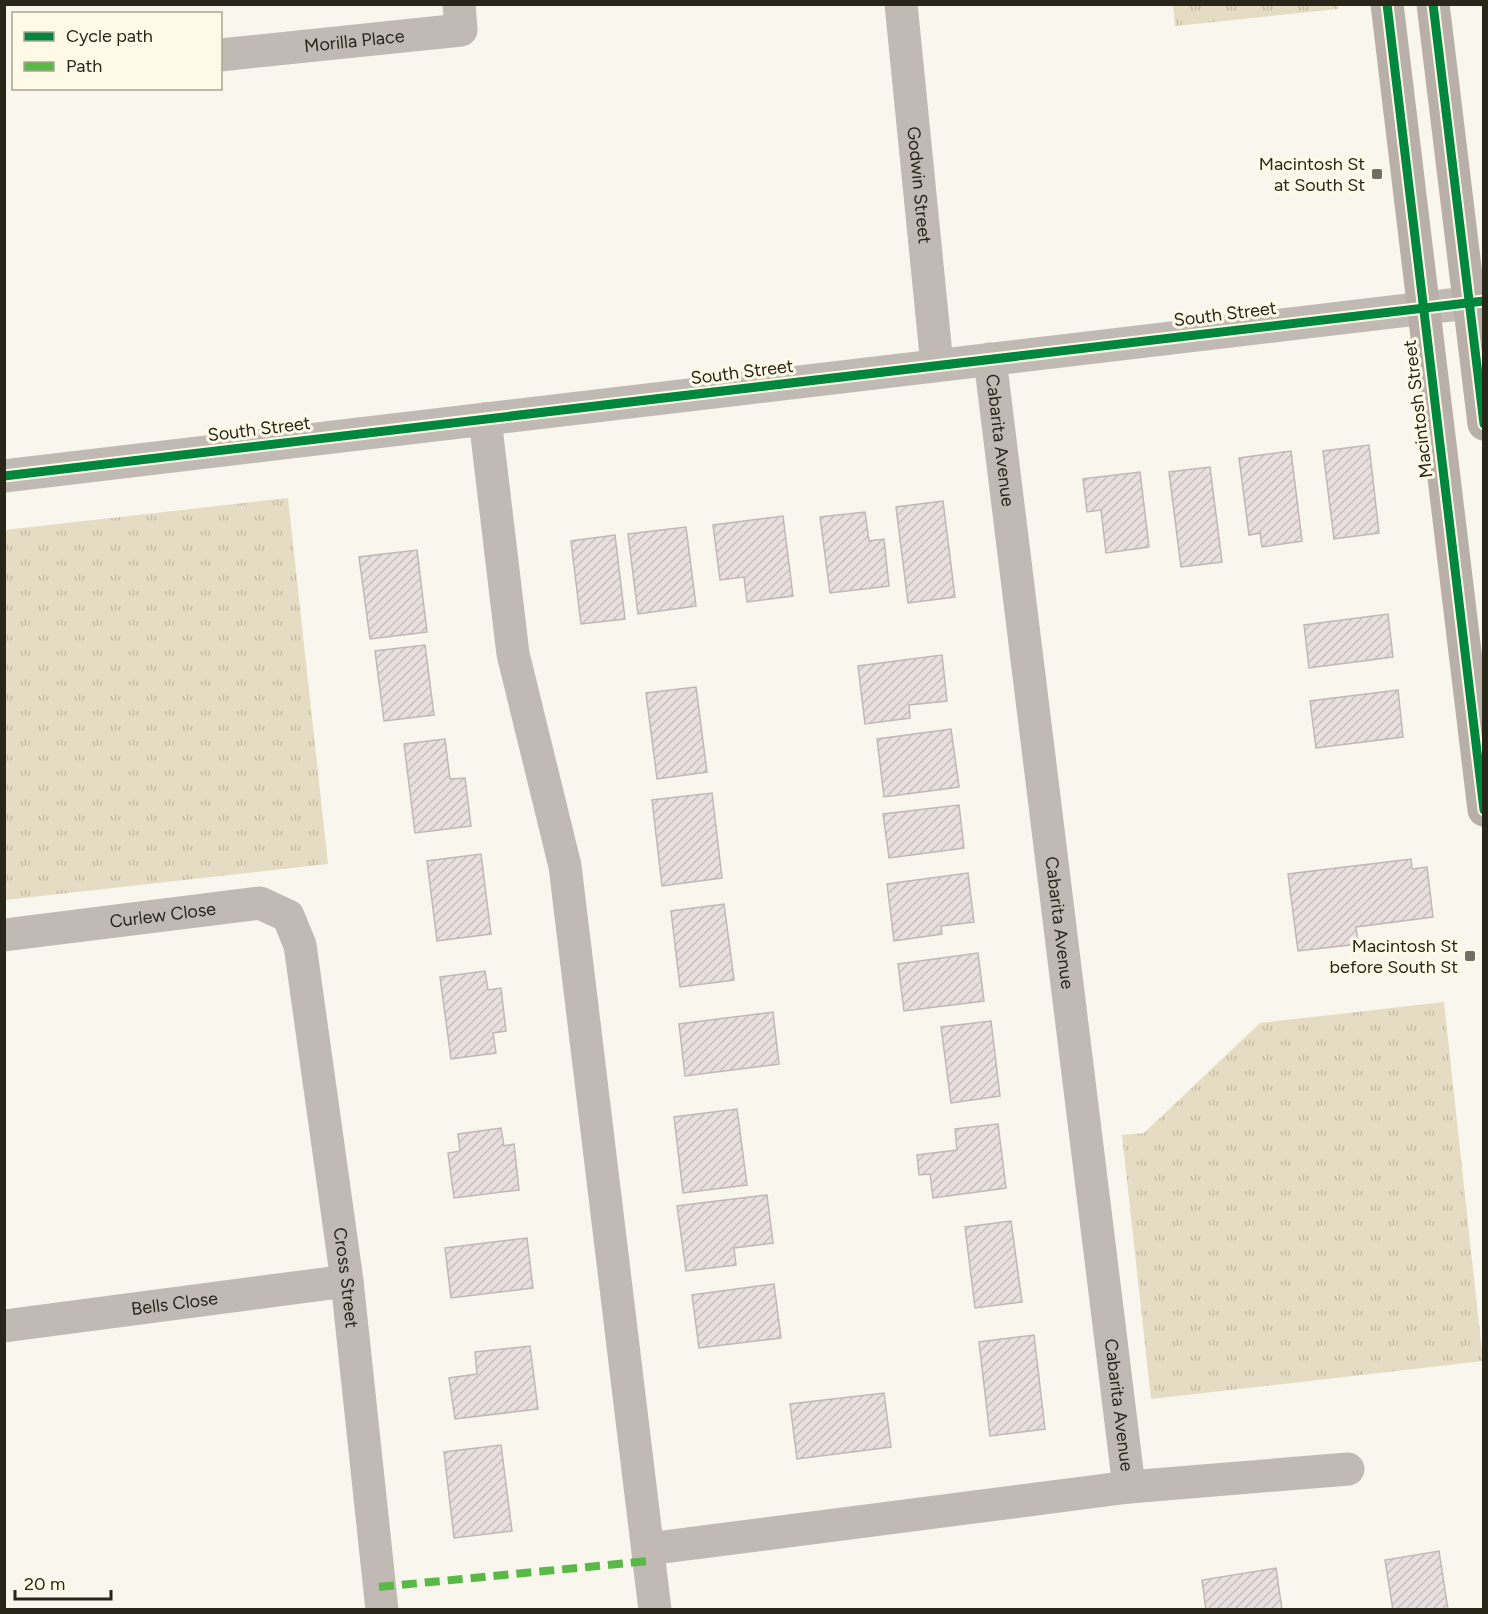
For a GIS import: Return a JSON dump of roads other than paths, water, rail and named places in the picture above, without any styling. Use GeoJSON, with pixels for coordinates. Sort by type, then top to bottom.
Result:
{"type":"FeatureCollection","features":[{"type":"Feature","properties":{"kind":"main road","name":"Macintosh Street"},"geometry":{"type":"LineString","coordinates":[[1387,4],[1484,810]]}},
{"type":"Feature","properties":{"kind":"main road"},"geometry":{"type":"LineString","coordinates":[[1433,4],[1476,302],[1484,424]]}},
{"type":"Feature","properties":{"kind":"street","name":"Morilla Place"},"geometry":{"type":"LineString","coordinates":[[222,55],[461,30],[459,4]]}},
{"type":"Feature","properties":{"kind":"street","name":"Godwin Street"},"geometry":{"type":"LineString","coordinates":[[901,4],[937,365]]}},
{"type":"Feature","properties":{"kind":"street","name":"South Street"},"geometry":{"type":"LineString","coordinates":[[4,476],[1476,302]]}},
{"type":"Feature","properties":{"kind":"street","name":"Cabarita Avenue"},"geometry":{"type":"LineString","coordinates":[[990,359],[1129,1487]]}},
{"type":"Feature","properties":{"kind":"street"},"geometry":{"type":"LineString","coordinates":[[485,419],[513,654],[565,866],[655,1610]]}},
{"type":"Feature","properties":{"kind":"street","name":"Curlew Close"},"geometry":{"type":"LineString","coordinates":[[4,934],[260,903],[288,916],[300,945]]}},
{"type":"Feature","properties":{"kind":"street","name":"Cross Street"},"geometry":{"type":"LineString","coordinates":[[300,945],[347,1281],[382,1610]]}},
{"type":"Feature","properties":{"kind":"street","name":"Bells Close"},"geometry":{"type":"LineString","coordinates":[[4,1326],[347,1281]]}},
{"type":"Feature","properties":{"kind":"street"},"geometry":{"type":"LineString","coordinates":[[648,1549],[1129,1487],[1348,1469]]}},
{"type":"Feature","properties":{"kind":"place","name":"Macintosh St at South St"},"geometry":{"type":"Point","coordinates":[1377,174]}},
{"type":"Feature","properties":{"kind":"place","name":"Macintosh St before South St"},"geometry":{"type":"Point","coordinates":[1470,956]}}]}
